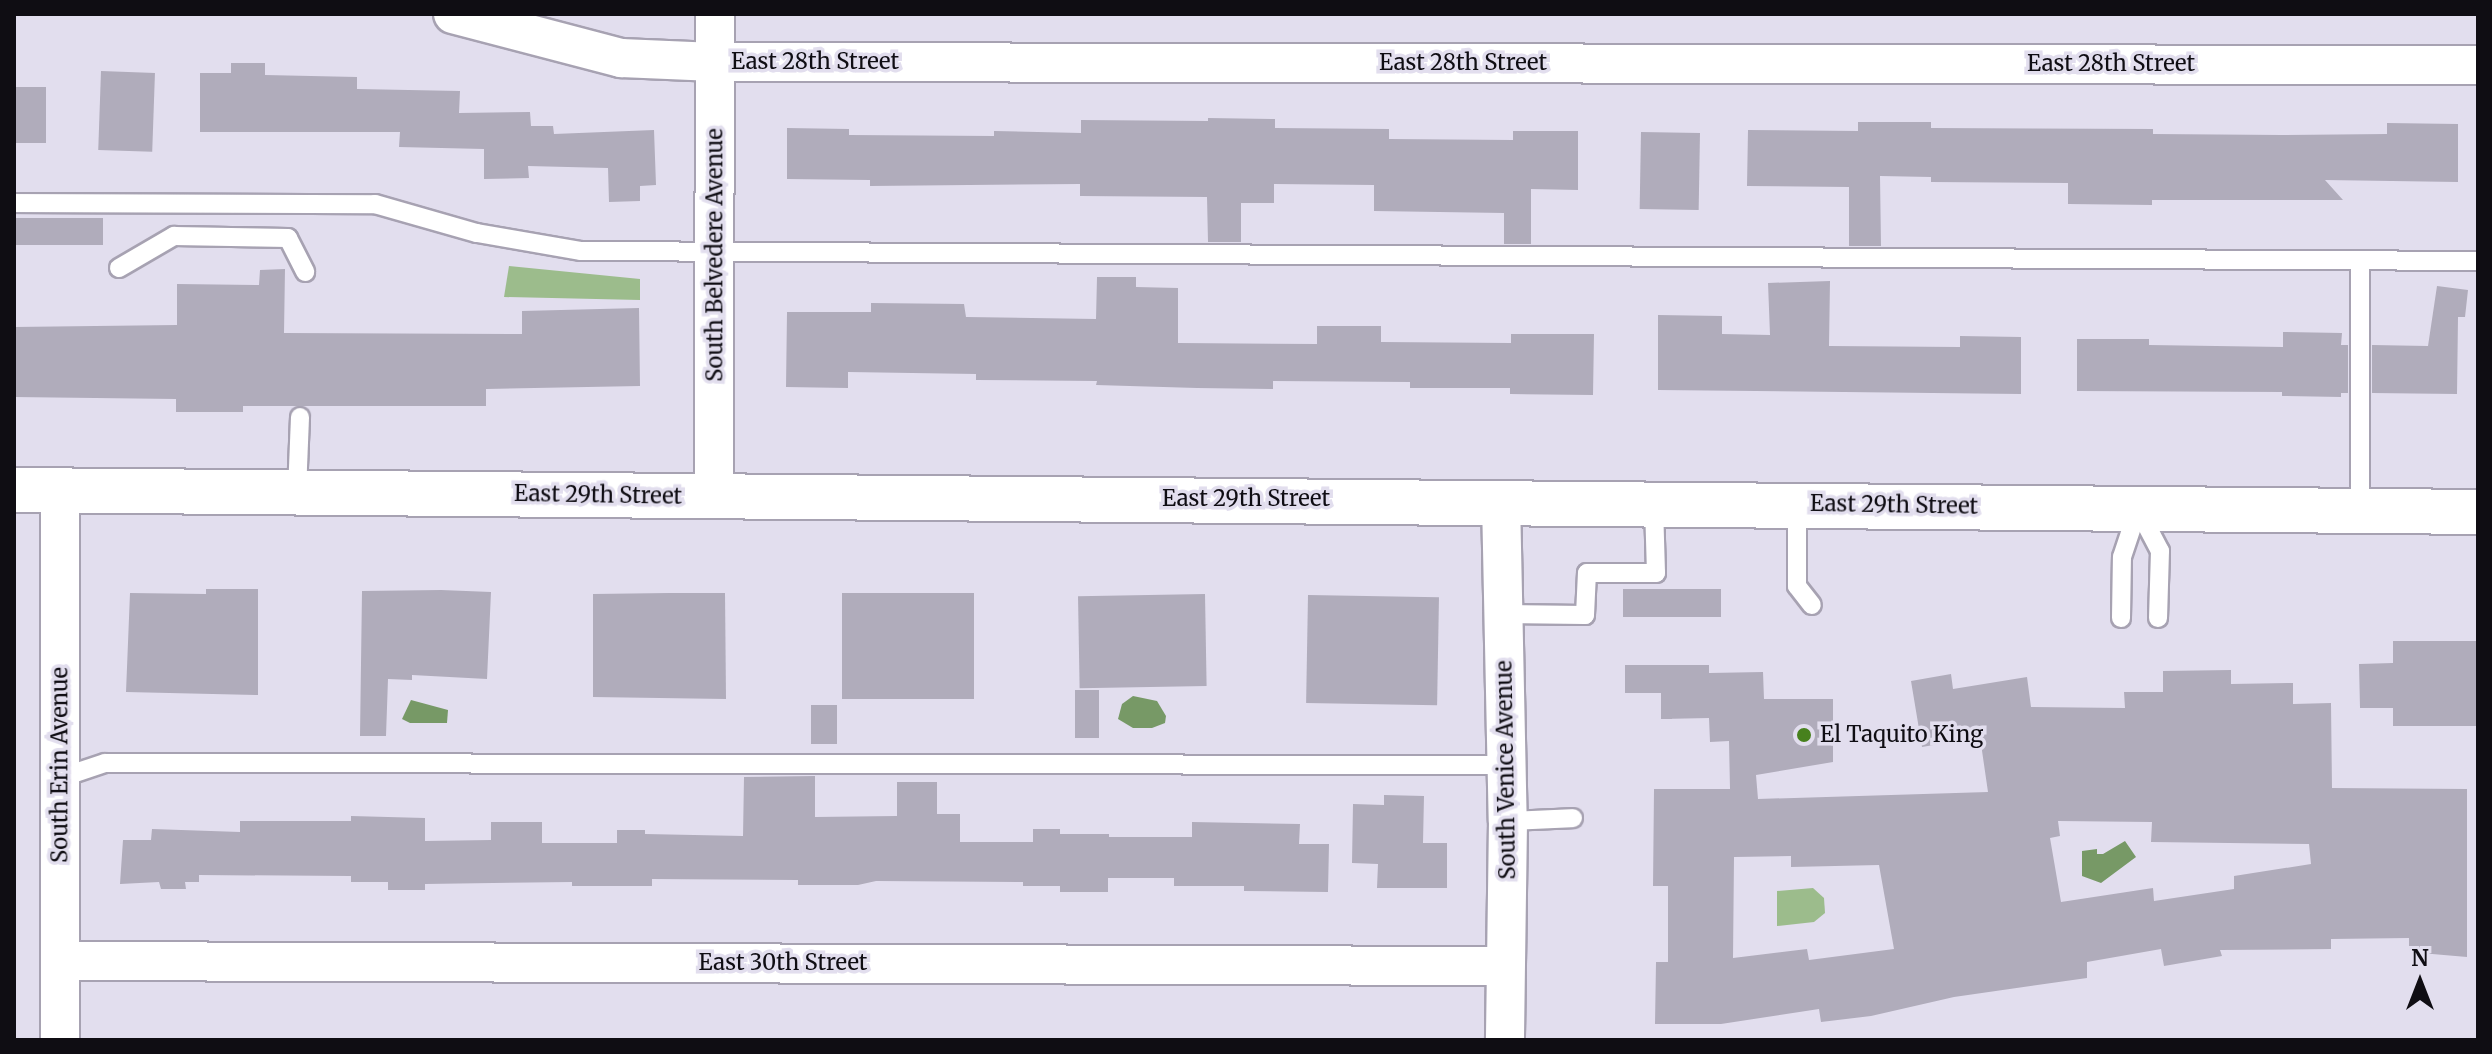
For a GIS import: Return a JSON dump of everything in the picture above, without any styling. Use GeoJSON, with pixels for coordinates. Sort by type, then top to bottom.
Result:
{"type":"FeatureCollection","features":[{"type":"Feature","properties":{"kind":"street","name":"East 28th Street"},"geometry":{"type":"LineString","coordinates":[[453,14],[621,58],[715,62],[2478,65]]}},
{"type":"Feature","properties":{"kind":"street","name":"South Belvedere Avenue"},"geometry":{"type":"LineString","coordinates":[[714,496],[715,14]]}},
{"type":"Feature","properties":{"kind":"street","name":"East 29th Street"},"geometry":{"type":"LineString","coordinates":[[14,490],[1501,500],[2478,512]]}},
{"type":"Feature","properties":{"kind":"street","name":"South Erin Avenue"},"geometry":{"type":"LineString","coordinates":[[60,490],[60,1040]]}},
{"type":"Feature","properties":{"kind":"street","name":"South Venice Avenue"},"geometry":{"type":"LineString","coordinates":[[1501,500],[1508,821],[1505,1040]]}},
{"type":"Feature","properties":{"kind":"street","name":"East 30th Street"},"geometry":{"type":"LineString","coordinates":[[60,961],[1505,966]]}},
{"type":"Feature","properties":{"kind":"lane"},"geometry":{"type":"LineString","coordinates":[[14,203],[375,204],[477,233],[581,251],[2478,261]]}},
{"type":"Feature","properties":{"kind":"lane"},"geometry":{"type":"LineString","coordinates":[[119,268],[174,236],[288,238],[305,272]]}},
{"type":"Feature","properties":{"kind":"lane"},"geometry":{"type":"LineString","coordinates":[[2360,261],[2360,510]]}},
{"type":"Feature","properties":{"kind":"lane"},"geometry":{"type":"LineString","coordinates":[[297,492],[300,417]]}},
{"type":"Feature","properties":{"kind":"lane"},"geometry":{"type":"LineString","coordinates":[[1504,614],[1585,615],[1587,573],[1656,573],[1654,502]]}},
{"type":"Feature","properties":{"kind":"lane"},"geometry":{"type":"LineString","coordinates":[[1797,503],[1797,586],[1812,605]]}},
{"type":"Feature","properties":{"kind":"lane"},"geometry":{"type":"LineString","coordinates":[[2121,618],[2122,557],[2138,509]]}},
{"type":"Feature","properties":{"kind":"lane"},"geometry":{"type":"LineString","coordinates":[[2138,509],[2160,551],[2158,618]]}},
{"type":"Feature","properties":{"kind":"lane"},"geometry":{"type":"LineString","coordinates":[[60,778],[105,763],[1507,765]]}},
{"type":"Feature","properties":{"kind":"lane"},"geometry":{"type":"LineString","coordinates":[[1508,821],[1573,818]]}},
{"type":"Feature","properties":{"kind":"shaded area"},"geometry":{"type":"Polygon","coordinates":[[[509,266],[640,279],[640,300],[504,297],[509,266]]]}},
{"type":"Feature","properties":{"kind":"shaded area"},"geometry":{"type":"Polygon","coordinates":[[[1133,696],[1157,701],[1166,716],[1165,723],[1152,728],[1133,728],[1118,719],[1122,704],[1133,696]]]}},
{"type":"Feature","properties":{"kind":"shaded area"},"geometry":{"type":"Polygon","coordinates":[[[411,700],[448,710],[447,723],[410,723],[402,719],[411,700]]]}},
{"type":"Feature","properties":{"kind":"shaded area"},"geometry":{"type":"Polygon","coordinates":[[[2125,841],[2136,857],[2101,883],[2082,876],[2082,851],[2097,849],[2097,854],[2103,854],[2125,841]]]}},
{"type":"Feature","properties":{"kind":"shaded area"},"geometry":{"type":"Polygon","coordinates":[[[1813,888],[1824,898],[1825,913],[1814,922],[1777,926],[1777,891],[1813,888]]]}},
{"type":"Feature","properties":{"kind":"building"},"geometry":{"type":"Polygon","coordinates":[[[231,63],[265,63],[265,75],[357,77],[357,89],[460,91],[459,113],[530,112],[531,126],[553,126],[554,134],[654,130],[656,185],[640,186],[640,201],[609,202],[608,168],[528,166],[529,178],[484,179],[484,149],[399,147],[400,132],[200,132],[200,73],[231,73],[231,63]]]}},
{"type":"Feature","properties":{"kind":"building"},"geometry":{"type":"Polygon","coordinates":[[[101,71],[155,73],[152,152],[98,150],[101,71]]]}},
{"type":"Feature","properties":{"kind":"building"},"geometry":{"type":"Polygon","coordinates":[[[14,87],[46,87],[46,143],[14,143],[14,87]]]}},
{"type":"Feature","properties":{"kind":"building"},"geometry":{"type":"Polygon","coordinates":[[[1208,118],[1275,119],[1275,128],[1389,129],[1389,139],[1513,140],[1513,131],[1578,131],[1578,190],[1531,189],[1531,244],[1504,244],[1504,213],[1374,211],[1374,185],[1274,184],[1274,203],[1241,203],[1241,242],[1208,242],[1207,197],[1080,196],[1080,184],[870,186],[870,180],[787,179],[787,128],[849,129],[849,135],[994,136],[994,131],[1081,133],[1081,120],[1208,121],[1208,118]]]}},
{"type":"Feature","properties":{"kind":"building"},"geometry":{"type":"Polygon","coordinates":[[[1858,122],[1931,122],[1931,128],[2153,129],[2153,134],[2282,135],[2387,134],[2387,123],[2458,124],[2458,182],[2325,180],[2343,200],[2152,200],[2152,205],[2068,204],[2068,183],[1931,182],[1931,177],[1880,176],[1881,246],[1849,246],[1849,187],[1747,186],[1748,130],[1858,131],[1858,122]]]}},
{"type":"Feature","properties":{"kind":"building"},"geometry":{"type":"Polygon","coordinates":[[[1641,132],[1700,133],[1699,210],[1640,209],[1641,132]]]}},
{"type":"Feature","properties":{"kind":"building"},"geometry":{"type":"Polygon","coordinates":[[[14,218],[103,218],[103,245],[14,245],[14,218]]]}},
{"type":"Feature","properties":{"kind":"building"},"geometry":{"type":"Polygon","coordinates":[[[285,269],[284,333],[522,334],[522,311],[639,308],[640,386],[486,389],[486,406],[243,406],[243,412],[176,412],[176,399],[14,397],[14,327],[177,325],[177,284],[259,285],[260,270],[285,269]]]}},
{"type":"Feature","properties":{"kind":"building"},"geometry":{"type":"Polygon","coordinates":[[[1097,277],[1136,277],[1136,287],[1178,288],[1178,343],[1317,344],[1317,326],[1381,326],[1381,342],[1511,343],[1511,334],[1594,334],[1593,395],[1510,394],[1510,388],[1410,388],[1410,382],[1273,381],[1273,389],[1197,388],[1096,385],[1097,381],[976,380],[976,374],[848,372],[848,388],[786,387],[787,312],[871,312],[871,303],[964,304],[966,317],[1096,319],[1097,277]]]}},
{"type":"Feature","properties":{"kind":"building"},"geometry":{"type":"Polygon","coordinates":[[[1830,281],[1829,346],[1960,347],[1960,336],[2021,337],[2021,394],[1658,390],[1658,315],[1722,316],[1722,334],[1770,335],[1768,283],[1830,281]]]}},
{"type":"Feature","properties":{"kind":"building"},"geometry":{"type":"Polygon","coordinates":[[[2437,286],[2468,290],[2465,317],[2458,317],[2457,394],[2372,393],[2372,345],[2428,346],[2437,286]]]}},
{"type":"Feature","properties":{"kind":"building"},"geometry":{"type":"Polygon","coordinates":[[[2283,332],[2342,333],[2341,345],[2348,345],[2348,393],[2341,393],[2341,397],[2282,396],[2282,392],[2077,391],[2077,339],[2149,339],[2149,345],[2283,347],[2283,332]]]}},
{"type":"Feature","properties":{"kind":"building"},"geometry":{"type":"Polygon","coordinates":[[[206,589],[258,589],[258,695],[126,692],[130,593],[206,594],[206,589]]]}},
{"type":"Feature","properties":{"kind":"building"},"geometry":{"type":"Polygon","coordinates":[[[1623,589],[1721,589],[1721,617],[1623,617],[1623,589]]]}},
{"type":"Feature","properties":{"kind":"building"},"geometry":{"type":"Polygon","coordinates":[[[362,591],[491,592],[487,679],[412,675],[412,680],[388,679],[386,736],[360,736],[362,591]]]}},
{"type":"Feature","properties":{"kind":"building"},"geometry":{"type":"Polygon","coordinates":[[[725,593],[726,699],[593,697],[593,594],[725,593]]]}},
{"type":"Feature","properties":{"kind":"building"},"geometry":{"type":"Polygon","coordinates":[[[842,593],[974,593],[974,699],[842,699],[842,593]]]}},
{"type":"Feature","properties":{"kind":"building"},"geometry":{"type":"Polygon","coordinates":[[[1205,594],[1207,686],[1080,688],[1078,596],[1205,594]]]}},
{"type":"Feature","properties":{"kind":"building"},"geometry":{"type":"Polygon","coordinates":[[[1308,595],[1439,597],[1437,705],[1306,703],[1308,595]]]}},
{"type":"Feature","properties":{"kind":"building"},"geometry":{"type":"Polygon","coordinates":[[[2393,641],[2476,641],[2477,726],[2393,726],[2393,708],[2360,708],[2359,664],[2393,663],[2393,641]]]}},
{"type":"Feature","properties":{"kind":"building"},"geometry":{"type":"Polygon","coordinates":[[[1625,665],[1709,665],[1709,673],[1763,672],[1764,699],[1833,699],[1833,762],[1756,775],[1758,799],[1988,792],[1980,737],[1922,747],[1911,681],[1951,674],[1953,689],[2027,677],[2031,707],[2125,708],[2124,692],[2163,692],[2163,671],[2231,670],[2231,684],[2293,683],[2293,704],[2331,703],[2332,788],[2467,789],[2467,957],[2409,952],[2409,938],[2331,939],[2331,949],[2220,950],[2222,956],[2164,966],[2161,949],[2087,962],[2087,978],[1954,997],[1871,1016],[1821,1022],[1819,1009],[1721,1024],[1655,1024],[1656,962],[1668,962],[1668,886],[1653,886],[1654,789],[1730,789],[1729,741],[1710,742],[1709,718],[1661,719],[1661,693],[1625,693],[1625,665]],[[2058,821],[2060,836],[2050,838],[2061,902],[2153,888],[2154,901],[2234,889],[2234,876],[2311,864],[2309,844],[2151,842],[2152,822],[2058,821]],[[1791,856],[1734,857],[1733,958],[1807,949],[1809,960],[1894,949],[1879,865],[1791,867],[1791,856]]]}},
{"type":"Feature","properties":{"kind":"building"},"geometry":{"type":"Polygon","coordinates":[[[1075,690],[1099,690],[1099,738],[1075,738],[1075,690]]]}},
{"type":"Feature","properties":{"kind":"building"},"geometry":{"type":"Polygon","coordinates":[[[811,705],[837,705],[837,744],[811,744],[811,705]]]}},
{"type":"Feature","properties":{"kind":"building"},"geometry":{"type":"Polygon","coordinates":[[[815,776],[815,817],[897,816],[897,782],[937,782],[937,814],[960,814],[960,842],[1033,842],[1033,829],[1060,829],[1060,834],[1109,834],[1109,837],[1192,837],[1192,822],[1300,824],[1299,844],[1329,844],[1328,892],[1244,891],[1244,886],[1174,886],[1174,878],[1108,878],[1108,892],[1060,892],[1060,886],[1023,886],[1023,882],[876,881],[858,885],[798,885],[798,880],[652,879],[652,886],[572,886],[572,882],[425,884],[425,890],[388,890],[388,882],[351,882],[351,876],[199,875],[199,882],[185,882],[186,889],[161,889],[159,882],[120,884],[123,840],[151,840],[152,829],[240,832],[240,821],[351,821],[351,816],[425,818],[425,841],[491,840],[491,822],[542,822],[542,843],[617,843],[617,830],[645,830],[645,834],[743,836],[744,777],[815,776]]]}},
{"type":"Feature","properties":{"kind":"building"},"geometry":{"type":"Polygon","coordinates":[[[1384,795],[1424,796],[1423,843],[1447,843],[1447,888],[1377,888],[1378,864],[1352,863],[1353,804],[1384,805],[1384,795]]]}},
{"type":"Feature","properties":{"kind":"place","name":"El Taquito King"},"geometry":{"type":"Point","coordinates":[1804,735]}}]}
